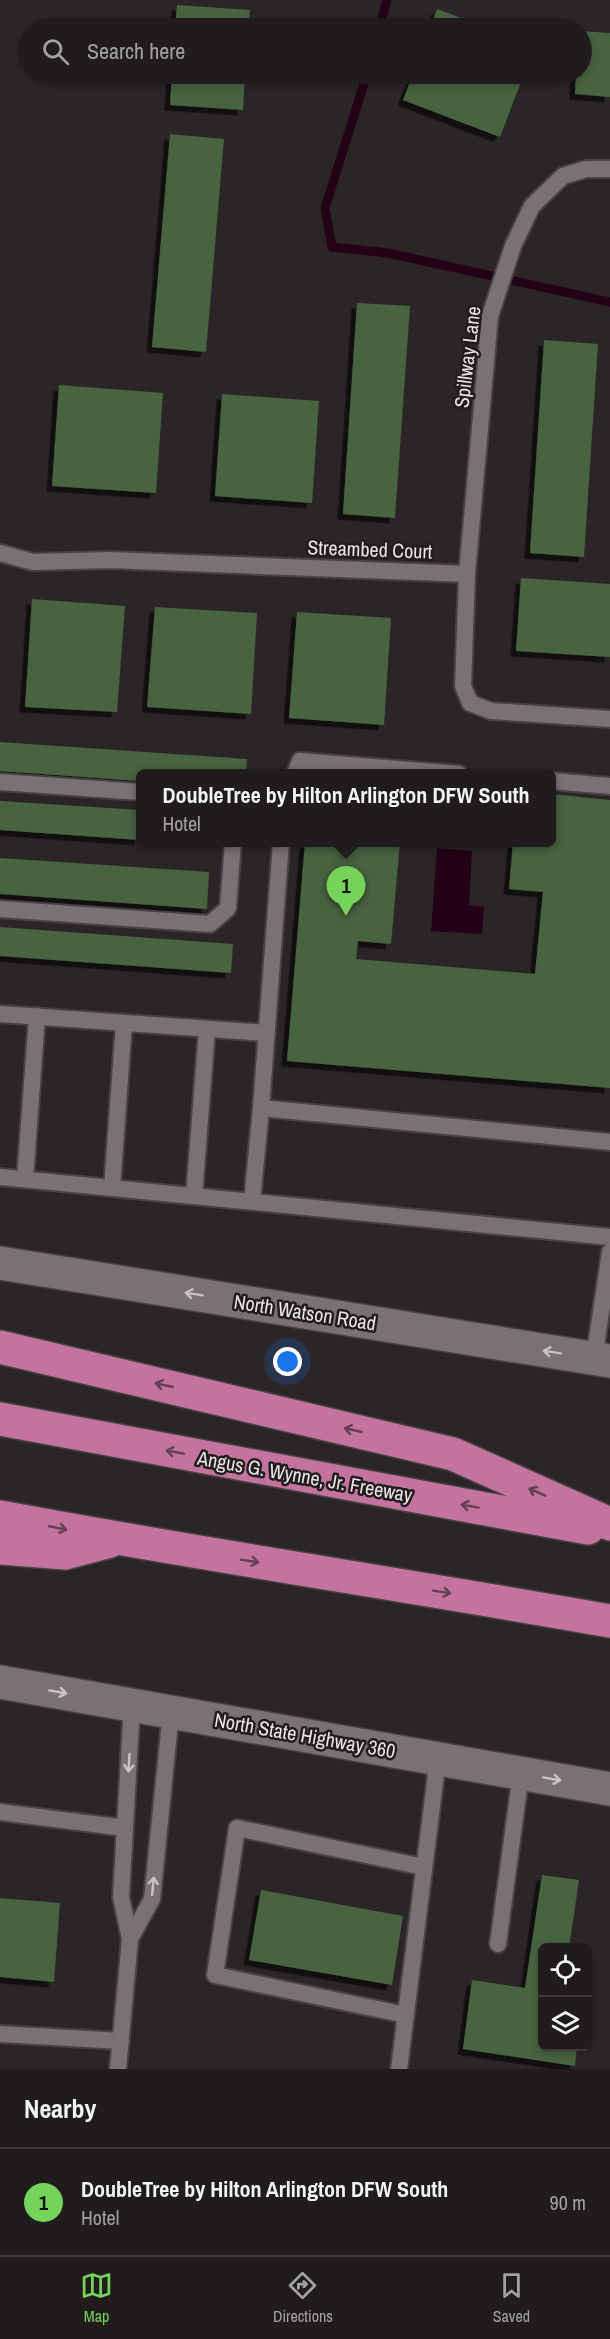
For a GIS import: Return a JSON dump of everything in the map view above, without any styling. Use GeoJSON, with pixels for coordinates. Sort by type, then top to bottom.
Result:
{"type":"FeatureCollection","features":[{"type":"Feature","properties":{"kind":"highway"},"geometry":{"type":"LineString","coordinates":[[0,1347],[453,1454],[610,1524]]}},
{"type":"Feature","properties":{"kind":"highway","name":"Angus G. Wynne, Jr. Freeway"},"geometry":{"type":"LineString","coordinates":[[0,1419],[610,1532]]}},
{"type":"Feature","properties":{"kind":"highway"},"geometry":{"type":"LineString","coordinates":[[0,1517],[116,1539],[610,1621]]}},
{"type":"Feature","properties":{"kind":"highway"},"geometry":{"type":"LineString","coordinates":[[0,1548],[64,1554],[116,1539]]}},
{"type":"Feature","properties":{"kind":"main road","name":"North Watson Road"},"geometry":{"type":"LineString","coordinates":[[0,1263],[602,1360]]}},
{"type":"Feature","properties":{"kind":"main road","name":"North State Highway 360"},"geometry":{"type":"LineString","coordinates":[[0,1682],[610,1790]]}},
{"type":"Feature","properties":{"kind":"lane","name":"Spillway Lane"},"geometry":{"type":"LineString","coordinates":[[467,574],[490,316],[513,246],[532,206],[563,177],[586,169],[610,169]]}},
{"type":"Feature","properties":{"kind":"lane","name":"Streambed Court"},"geometry":{"type":"LineString","coordinates":[[0,553],[33,562],[110,560],[467,574]]}},
{"type":"Feature","properties":{"kind":"lane"},"geometry":{"type":"LineString","coordinates":[[467,574],[462,686],[471,703],[491,711],[610,719]]}},
{"type":"Feature","properties":{"kind":"lane"},"geometry":{"type":"LineString","coordinates":[[298,769],[300,761],[398,769]]}},
{"type":"Feature","properties":{"kind":"lane"},"geometry":{"type":"LineString","coordinates":[[0,782],[136,792]]}},
{"type":"Feature","properties":{"kind":"lane"},"geometry":{"type":"LineString","coordinates":[[556,782],[610,786]]}},
{"type":"Feature","properties":{"kind":"lane"},"geometry":{"type":"LineString","coordinates":[[0,909],[210,924],[228,908],[233,847]]}},
{"type":"Feature","properties":{"kind":"lane"},"geometry":{"type":"LineString","coordinates":[[252,1201],[281,847]]}},
{"type":"Feature","properties":{"kind":"lane"},"geometry":{"type":"LineString","coordinates":[[0,1014],[266,1033]]}},
{"type":"Feature","properties":{"kind":"lane"},"geometry":{"type":"LineString","coordinates":[[25,1179],[37,1016]]}},
{"type":"Feature","properties":{"kind":"lane"},"geometry":{"type":"LineString","coordinates":[[112,1188],[124,1023]]}},
{"type":"Feature","properties":{"kind":"lane"},"geometry":{"type":"LineString","coordinates":[[194,1196],[207,1029]]}},
{"type":"Feature","properties":{"kind":"lane"},"geometry":{"type":"LineString","coordinates":[[261,1108],[610,1142]]}},
{"type":"Feature","properties":{"kind":"lane"},"geometry":{"type":"LineString","coordinates":[[0,1177],[610,1237]]}},
{"type":"Feature","properties":{"kind":"lane"},"geometry":{"type":"LineString","coordinates":[[602,1360],[610,1252]]}},
{"type":"Feature","properties":{"kind":"lane"},"geometry":{"type":"LineString","coordinates":[[118,2069],[130,1939],[122,1897],[132,1705]]}},
{"type":"Feature","properties":{"kind":"lane"},"geometry":{"type":"LineString","coordinates":[[130,1939],[152,1899],[171,1712]]}},
{"type":"Feature","properties":{"kind":"lane"},"geometry":{"type":"LineString","coordinates":[[399,2069],[438,1758]]}},
{"type":"Feature","properties":{"kind":"lane"},"geometry":{"type":"LineString","coordinates":[[498,1944],[521,1773]]}},
{"type":"Feature","properties":{"kind":"lane"},"geometry":{"type":"LineString","coordinates":[[0,1812],[125,1828]]}},
{"type":"Feature","properties":{"kind":"lane"},"geometry":{"type":"LineString","coordinates":[[406,2015],[215,1975],[237,1828],[424,1867]]}},
{"type":"Feature","properties":{"kind":"lane"},"geometry":{"type":"LineString","coordinates":[[0,2034],[121,2041]]}},
{"type":"Feature","properties":{"kind":"shaded area"},"geometry":{"type":"Polygon","coordinates":[[[437,848],[472,851],[469,905],[484,907],[482,934],[431,931],[437,848]]]}},
{"type":"Feature","properties":{"kind":"building"},"geometry":{"type":"Polygon","coordinates":[[[177,5],[250,10],[249,18],[176,18],[177,5]]]}},
{"type":"Feature","properties":{"kind":"building"},"geometry":{"type":"Polygon","coordinates":[[[437,9],[461,18],[434,18],[437,9]]]}},
{"type":"Feature","properties":{"kind":"building"},"geometry":{"type":"Polygon","coordinates":[[[592,32],[610,33],[610,97],[575,94],[576,84],[592,84],[592,32]]]}},
{"type":"Feature","properties":{"kind":"building"},"geometry":{"type":"Polygon","coordinates":[[[171,84],[244,84],[243,110],[170,105],[171,84]]]}},
{"type":"Feature","properties":{"kind":"building"},"geometry":{"type":"Polygon","coordinates":[[[409,84],[520,84],[500,137],[403,100],[409,84]]]}},
{"type":"Feature","properties":{"kind":"building"},"geometry":{"type":"Polygon","coordinates":[[[170,134],[224,139],[206,352],[152,347],[170,134]]]}},
{"type":"Feature","properties":{"kind":"building"},"geometry":{"type":"Polygon","coordinates":[[[357,303],[410,306],[395,518],[343,514],[357,303]]]}},
{"type":"Feature","properties":{"kind":"building"},"geometry":{"type":"Polygon","coordinates":[[[544,340],[598,344],[584,557],[530,553],[544,340]]]}},
{"type":"Feature","properties":{"kind":"building"},"geometry":{"type":"Polygon","coordinates":[[[59,385],[163,393],[156,493],[52,486],[59,385]]]}},
{"type":"Feature","properties":{"kind":"building"},"geometry":{"type":"Polygon","coordinates":[[[222,394],[319,401],[312,503],[215,496],[222,394]]]}},
{"type":"Feature","properties":{"kind":"building"},"geometry":{"type":"Polygon","coordinates":[[[521,578],[610,584],[610,657],[516,651],[521,578]]]}},
{"type":"Feature","properties":{"kind":"building"},"geometry":{"type":"Polygon","coordinates":[[[32,599],[125,606],[117,712],[25,707],[32,599]]]}},
{"type":"Feature","properties":{"kind":"building"},"geometry":{"type":"Polygon","coordinates":[[[155,607],[257,613],[251,714],[147,707],[155,607]]]}},
{"type":"Feature","properties":{"kind":"building"},"geometry":{"type":"Polygon","coordinates":[[[297,612],[391,618],[384,725],[289,718],[297,612]]]}},
{"type":"Feature","properties":{"kind":"building"},"geometry":{"type":"Polygon","coordinates":[[[0,742],[247,759],[246,769],[136,769],[136,781],[0,771],[0,742]]]}},
{"type":"Feature","properties":{"kind":"building"},"geometry":{"type":"Polygon","coordinates":[[[556,794],[610,800],[610,1088],[287,1061],[305,847],[400,847],[391,944],[358,941],[356,959],[535,974],[543,892],[509,889],[513,847],[556,847],[556,794]]]}},
{"type":"Feature","properties":{"kind":"building"},"geometry":{"type":"Polygon","coordinates":[[[0,801],[136,810],[136,840],[0,830],[0,801]]]}},
{"type":"Feature","properties":{"kind":"building"},"geometry":{"type":"Polygon","coordinates":[[[0,858],[209,872],[207,909],[0,894],[0,858]]]}},
{"type":"Feature","properties":{"kind":"building"},"geometry":{"type":"Polygon","coordinates":[[[0,927],[233,944],[231,973],[0,956],[0,927]]]}},
{"type":"Feature","properties":{"kind":"building"},"geometry":{"type":"Polygon","coordinates":[[[542,1875],[579,1880],[570,1943],[538,1943],[538,2051],[576,2051],[575,2066],[463,2049],[472,1980],[525,1988],[542,1875]]]}},
{"type":"Feature","properties":{"kind":"building"},"geometry":{"type":"Polygon","coordinates":[[[261,1890],[403,1916],[392,1985],[249,1960],[261,1890]]]}},
{"type":"Feature","properties":{"kind":"building"},"geometry":{"type":"Polygon","coordinates":[[[0,1898],[60,1903],[54,1982],[0,1977],[0,1898]]]}},
{"type":"Feature","properties":{"kind":"waterway"},"geometry":{"type":"LineString","coordinates":[[382,18],[387,0]]}},
{"type":"Feature","properties":{"kind":"waterway"},"geometry":{"type":"LineString","coordinates":[[364,84],[325,208],[332,247],[388,253],[610,302]]}},
{"type":"Feature","properties":{"kind":"place","name":"DoubleTree by Hilton Arlington DFW South"},"geometry":{"type":"Point","coordinates":[346,916]}}]}
